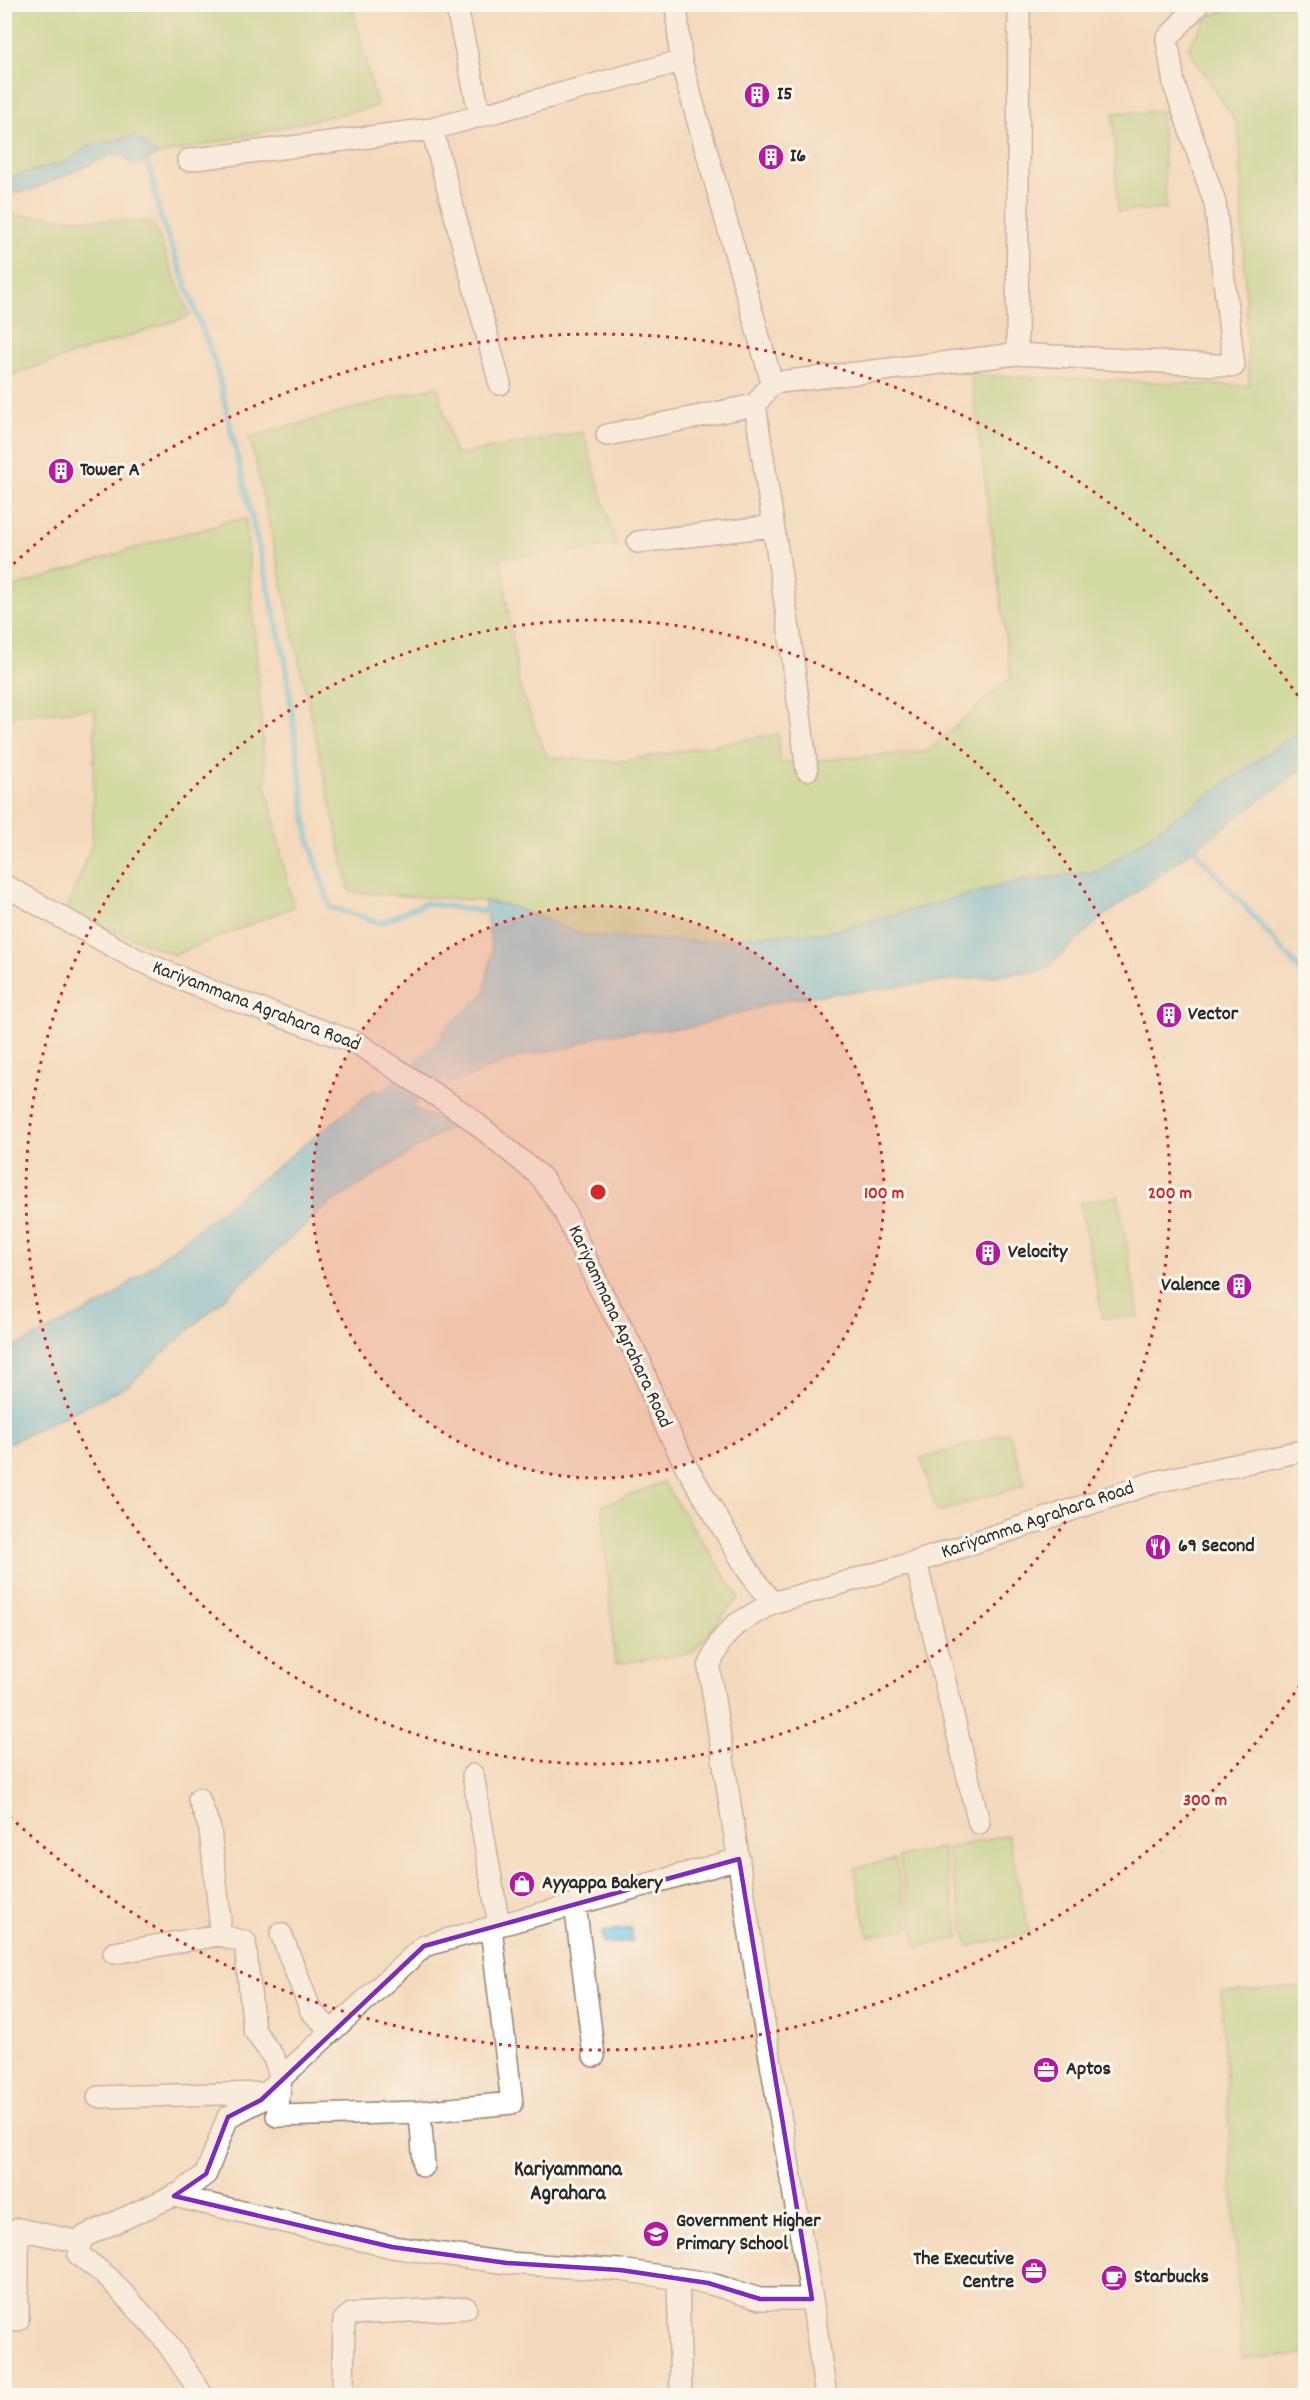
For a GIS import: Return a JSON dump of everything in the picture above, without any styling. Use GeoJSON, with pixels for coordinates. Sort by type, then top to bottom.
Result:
{"type":"FeatureCollection","features":[{"type":"Feature","properties":{"kind":"street"},"geometry":{"type":"LineString","coordinates":[[456,4],[480,116]]}},
{"type":"Feature","properties":{"kind":"street"},"geometry":{"type":"LineString","coordinates":[[676,4],[681,61],[772,383]]}},
{"type":"Feature","properties":{"kind":"street"},"geometry":{"type":"LineString","coordinates":[[1017,354],[1019,4]]}},
{"type":"Feature","properties":{"kind":"street"},"geometry":{"type":"LineString","coordinates":[[607,435],[755,405],[772,383],[1017,354],[1234,366],[1215,202],[1174,84],[1167,39],[1198,4]]}},
{"type":"Feature","properties":{"kind":"street"},"geometry":{"type":"LineString","coordinates":[[188,160],[432,129],[681,61]]}},
{"type":"Feature","properties":{"kind":"street"},"geometry":{"type":"LineString","coordinates":[[432,129],[500,384]]}},
{"type":"Feature","properties":{"kind":"street"},"geometry":{"type":"LineString","coordinates":[[755,405],[789,629],[807,770]]}},
{"type":"Feature","properties":{"kind":"street"},"geometry":{"type":"LineString","coordinates":[[639,542],[773,526]]}},
{"type":"Feature","properties":{"kind":"street","name":"Kariyammana Agrahara Road"},"geometry":{"type":"LineString","coordinates":[[4,885],[134,958],[220,995],[357,1042],[466,1115],[541,1177],[564,1211],[600,1289],[640,1361],[659,1413],[686,1466],[749,1572],[772,1603]]}},
{"type":"Feature","properties":{"kind":"street","name":"Kariyamma Agrahara Road"},"geometry":{"type":"LineString","coordinates":[[826,2396],[812,2299],[760,2000],[709,1667],[720,1642],[735,1625],[772,1603],[916,1562],[1155,1482],[1305,1450]]}},
{"type":"Feature","properties":{"kind":"street"},"geometry":{"type":"LineString","coordinates":[[916,1562],[979,1823]]}},
{"type":"Feature","properties":{"kind":"street"},"geometry":{"type":"LineString","coordinates":[[114,1953],[219,1935],[245,1942],[254,2030],[274,2058],[277,2116],[420,2112],[512,2103],[495,1926],[473,1775]]}},
{"type":"Feature","properties":{"kind":"street"},"geometry":{"type":"LineString","coordinates":[[199,1799],[210,1829],[220,1920],[219,1935]]}},
{"type":"Feature","properties":{"kind":"street"},"geometry":{"type":"LineString","coordinates":[[203,2396],[163,2337],[108,2277],[79,2255],[80,2242],[85,2236],[182,2192],[206,2174],[228,2117],[261,2100],[274,2085],[424,1946],[739,1858]]}},
{"type":"Feature","properties":{"kind":"street"},"geometry":{"type":"LineString","coordinates":[[575,1904],[594,2056]]}},
{"type":"Feature","properties":{"kind":"street"},"geometry":{"type":"LineString","coordinates":[[281,1934],[311,2011],[332,2031]]}},
{"type":"Feature","properties":{"kind":"street"},"geometry":{"type":"LineString","coordinates":[[98,2097],[274,2085]]}},
{"type":"Feature","properties":{"kind":"street"},"geometry":{"type":"LineString","coordinates":[[420,2112],[424,2166]]}},
{"type":"Feature","properties":{"kind":"street"},"geometry":{"type":"LineString","coordinates":[[174,2196],[392,2247],[507,2263],[620,2270],[708,2283],[760,2299],[812,2299]]}},
{"type":"Feature","properties":{"kind":"street"},"geometry":{"type":"LineString","coordinates":[[4,2323],[18,2320],[18,2229],[80,2242]]}},
{"type":"Feature","properties":{"kind":"street"},"geometry":{"type":"LineString","coordinates":[[678,2279],[681,2396]]}},
{"type":"Feature","properties":{"kind":"street"},"geometry":{"type":"LineString","coordinates":[[340,2396],[343,2391],[344,2320],[351,2314],[466,2308]]}},
{"type":"Feature","properties":{"kind":"highlighted area"},"geometry":{"type":"Polygon","coordinates":[[[739,1859],[812,2299],[760,2299],[708,2283],[620,2270],[507,2263],[392,2247],[174,2196],[206,2174],[228,2117],[261,2100],[424,1946],[739,1859]]]}},
{"type":"Feature","properties":{"kind":"green space"},"geometry":{"type":"Polygon","coordinates":[[[5,5],[352,5],[377,106],[159,155],[133,136],[88,146],[70,160],[5,179],[5,5]]]}},
{"type":"Feature","properties":{"kind":"green space"},"geometry":{"type":"Polygon","coordinates":[[[1244,5],[1305,5],[1305,727],[1099,871],[1011,883],[826,933],[764,935],[704,942],[586,936],[510,906],[485,901],[350,892],[250,437],[437,386],[455,455],[583,432],[617,546],[501,558],[519,686],[547,757],[619,762],[778,734],[780,763],[927,752],[1011,677],[971,375],[1249,386],[1239,127],[1188,48],[1209,16],[1244,5]]]}},
{"type":"Feature","properties":{"kind":"green space"},"geometry":{"type":"Polygon","coordinates":[[[1161,111],[1166,209],[1118,211],[1113,113],[1161,111]]]}},
{"type":"Feature","properties":{"kind":"green space"},"geometry":{"type":"Polygon","coordinates":[[[9,215],[153,223],[190,316],[5,377],[4,217],[9,215]]]}},
{"type":"Feature","properties":{"kind":"green space"},"geometry":{"type":"Polygon","coordinates":[[[246,519],[266,785],[293,907],[174,955],[66,911],[92,844],[95,709],[5,716],[5,590],[167,538],[217,526],[222,522],[246,519]]]}},
{"type":"Feature","properties":{"kind":"green space"},"geometry":{"type":"Polygon","coordinates":[[[1118,1196],[1139,1316],[1103,1318],[1080,1203],[1118,1196]]]}},
{"type":"Feature","properties":{"kind":"green space"},"geometry":{"type":"Polygon","coordinates":[[[1009,1432],[1025,1485],[937,1512],[921,1459],[1009,1432]]]}},
{"type":"Feature","properties":{"kind":"green space"},"geometry":{"type":"Polygon","coordinates":[[[663,1482],[739,1597],[692,1653],[615,1664],[602,1506],[663,1482]]]}},
{"type":"Feature","properties":{"kind":"green space"},"geometry":{"type":"Polygon","coordinates":[[[1008,1835],[1029,1933],[968,1946],[947,1848],[1008,1835]]]}},
{"type":"Feature","properties":{"kind":"green space"},"geometry":{"type":"Polygon","coordinates":[[[942,1848],[960,1938],[917,1947],[899,1857],[942,1848]]]}},
{"type":"Feature","properties":{"kind":"green space"},"geometry":{"type":"Polygon","coordinates":[[[895,1859],[909,1928],[868,1936],[854,1868],[895,1859]]]}},
{"type":"Feature","properties":{"kind":"green space"},"geometry":{"type":"Polygon","coordinates":[[[1305,1987],[1305,2355],[1242,2358],[1221,1992],[1305,1987]]]}},
{"type":"Feature","properties":{"kind":"water"},"geometry":{"type":"Polygon","coordinates":[[[134,136],[159,155],[133,166],[123,155],[111,155],[32,190],[5,194],[5,179],[70,160],[88,146],[134,136]]]}},
{"type":"Feature","properties":{"kind":"water"},"geometry":{"type":"Polygon","coordinates":[[[1305,727],[1305,767],[1100,919],[1044,970],[787,999],[692,1027],[600,1035],[575,1046],[522,1056],[452,1083],[425,1061],[447,1027],[484,994],[492,951],[484,901],[510,906],[586,936],[704,942],[764,935],[826,933],[1011,883],[1099,871],[1305,727]]]}},
{"type":"Feature","properties":{"kind":"water"},"geometry":{"type":"Polygon","coordinates":[[[374,1090],[452,1126],[325,1207],[127,1386],[5,1445],[5,1352],[107,1301],[374,1090]]]}},
{"type":"Feature","properties":{"kind":"water"},"geometry":{"type":"Polygon","coordinates":[[[631,1928],[633,1941],[603,1944],[602,1932],[631,1928]]]}},
{"type":"Feature","properties":{"kind":"waterway"},"geometry":{"type":"LineString","coordinates":[[138,157],[150,168],[160,215],[216,366],[285,659],[308,836],[330,907],[381,923],[425,903],[493,913]]}},
{"type":"Feature","properties":{"kind":"waterway"},"geometry":{"type":"LineString","coordinates":[[1190,844],[1300,970]]}},
{"type":"Feature","properties":{"kind":"waterway"},"geometry":{"type":"LineString","coordinates":[[360,1130],[468,1038]]}},
{"type":"Feature","properties":{"kind":"place","name":"I5"},"geometry":{"type":"Point","coordinates":[757,95]}},
{"type":"Feature","properties":{"kind":"place","name":"I6"},"geometry":{"type":"Point","coordinates":[771,157]}},
{"type":"Feature","properties":{"kind":"place","name":"Tower A"},"geometry":{"type":"Point","coordinates":[61,471]}},
{"type":"Feature","properties":{"kind":"place","name":"Vector"},"geometry":{"type":"Point","coordinates":[1169,1015]}},
{"type":"Feature","properties":{"kind":"place","name":"Velocity"},"geometry":{"type":"Point","coordinates":[988,1253]}},
{"type":"Feature","properties":{"kind":"place","name":"Valence"},"geometry":{"type":"Point","coordinates":[1239,1286]}},
{"type":"Feature","properties":{"kind":"place","name":"69 Second"},"geometry":{"type":"Point","coordinates":[1158,1547]}},
{"type":"Feature","properties":{"kind":"place","name":"Ayyappa Bakery"},"geometry":{"type":"Point","coordinates":[522,1884]}},
{"type":"Feature","properties":{"kind":"place","name":"Aptos"},"geometry":{"type":"Point","coordinates":[1046,2070]}},
{"type":"Feature","properties":{"kind":"place","name":"Government Higher Primary School"},"geometry":{"type":"Point","coordinates":[656,2234]}},
{"type":"Feature","properties":{"kind":"place","name":"The Executive Centre"},"geometry":{"type":"Point","coordinates":[1034,2271]}},
{"type":"Feature","properties":{"kind":"place","name":"Starbucks"},"geometry":{"type":"Point","coordinates":[1114,2278]}},
{"type":"Feature","properties":{"kind":"district","name":"Kariyammana Agrahara"},"geometry":{"type":"Point","coordinates":[568,2183]}}]}
